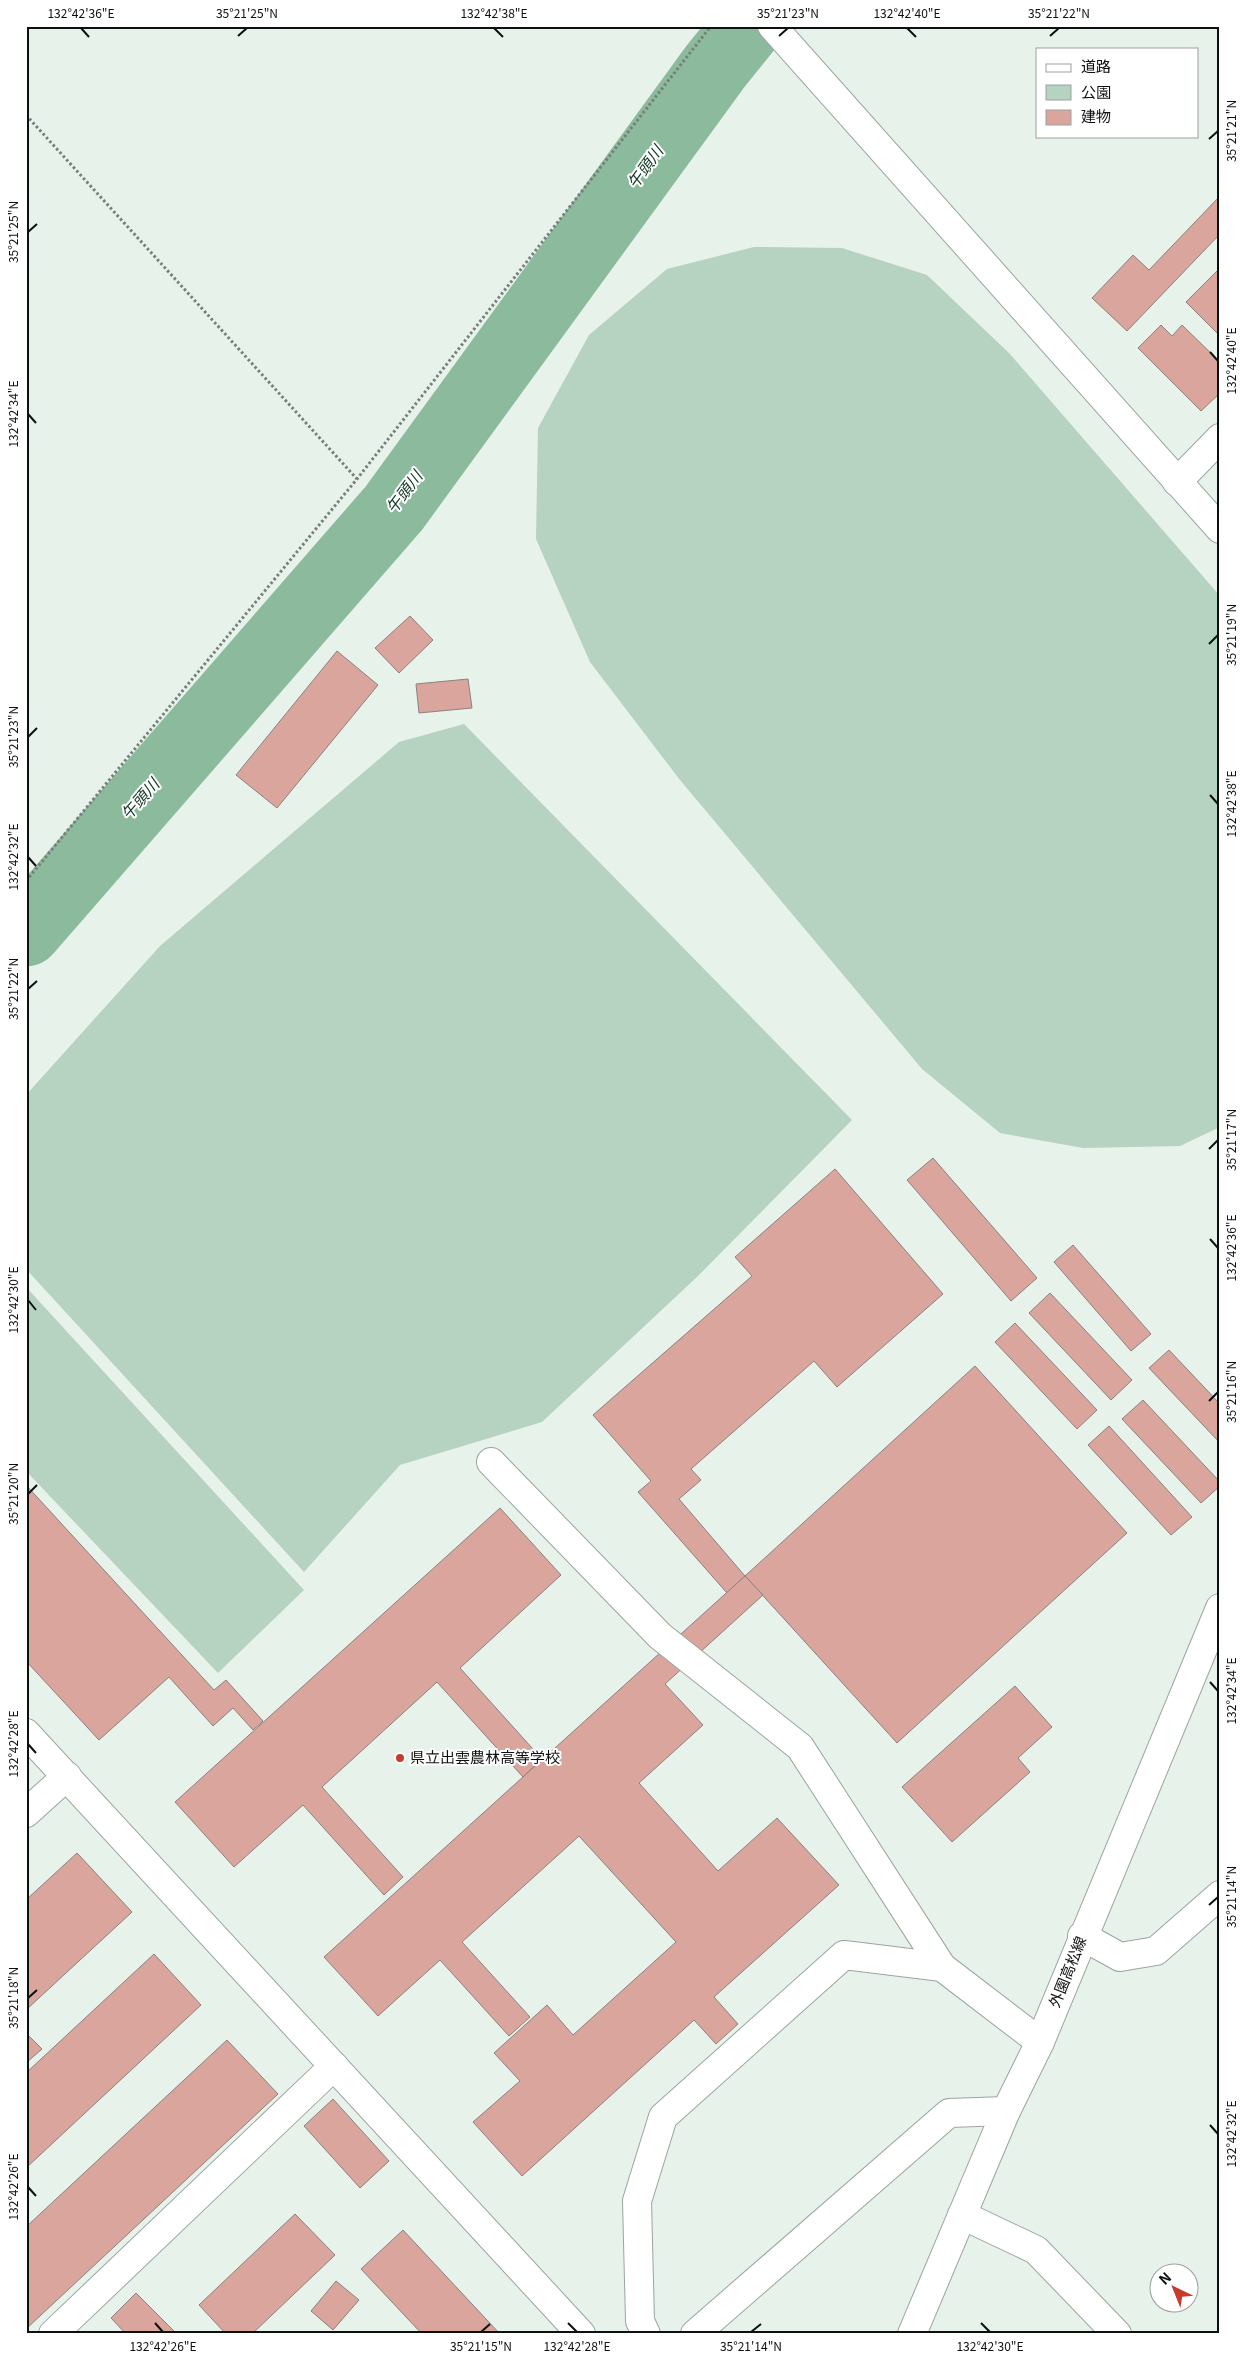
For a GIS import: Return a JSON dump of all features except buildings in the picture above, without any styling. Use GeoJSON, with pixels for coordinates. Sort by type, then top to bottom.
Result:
{"type":"FeatureCollection","features":[{"type":"Feature","properties":{"kind":"street"},"geometry":{"type":"LineString","coordinates":[[772,26],[1220,529]]}},
{"type":"Feature","properties":{"kind":"street"},"geometry":{"type":"LineString","coordinates":[[1177,482],[1220,438]]}},
{"type":"Feature","properties":{"kind":"street"},"geometry":{"type":"LineString","coordinates":[[490,1462],[660,1636],[800,1747],[942,1967],[1040,2042]]}},
{"type":"Feature","properties":{"kind":"street","name":"外園高松線"},"geometry":{"type":"LineString","coordinates":[[912,2334],[1006,2111],[1040,2042],[1082,1936],[1220,1608]]}},
{"type":"Feature","properties":{"kind":"street"},"geometry":{"type":"LineString","coordinates":[[26,1733],[581,2334]]}},
{"type":"Feature","properties":{"kind":"street"},"geometry":{"type":"LineString","coordinates":[[26,1813],[67,1776]]}},
{"type":"Feature","properties":{"kind":"street"},"geometry":{"type":"LineString","coordinates":[[1082,1936],[1120,1957],[1156,1952],[1220,1895]]}},
{"type":"Feature","properties":{"kind":"street"},"geometry":{"type":"LineString","coordinates":[[646,2334],[640,2321],[637,2201],[663,2117],[844,1955],[942,1967]]}},
{"type":"Feature","properties":{"kind":"street"},"geometry":{"type":"LineString","coordinates":[[53,2334],[334,2066]]}},
{"type":"Feature","properties":{"kind":"street"},"geometry":{"type":"LineString","coordinates":[[695,2334],[949,2113],[1006,2111]]}},
{"type":"Feature","properties":{"kind":"street"},"geometry":{"type":"LineString","coordinates":[[962,2215],[1036,2250],[1117,2334]]}},
{"type":"Feature","properties":{"kind":"path"},"geometry":{"type":"LineString","coordinates":[[26,881],[357,479],[711,26]]}},
{"type":"Feature","properties":{"kind":"path"},"geometry":{"type":"LineString","coordinates":[[26,115],[357,479]]}},
{"type":"Feature","properties":{"kind":"green space"},"geometry":{"type":"Polygon","coordinates":[[[754,247],[842,248],[927,275],[1009,353],[1220,596],[1220,1127],[1180,1146],[1083,1148],[1000,1133],[922,1069],[680,780],[590,662],[536,539],[538,428],[589,335],[667,269],[754,247]]]}},
{"type":"Feature","properties":{"kind":"green space"},"geometry":{"type":"Polygon","coordinates":[[[464,724],[852,1120],[698,1276],[542,1422],[400,1465],[304,1572],[26,1269],[26,1095],[160,946],[399,742],[464,724]]]}},
{"type":"Feature","properties":{"kind":"green space"},"geometry":{"type":"Polygon","coordinates":[[[26,1287],[304,1590],[218,1673],[26,1471],[26,1287]]]}},
{"type":"Feature","properties":{"kind":"waterway","name":"午頭川"},"geometry":{"type":"LineString","coordinates":[[26,931],[394,508],[715,67],[748,26]]}},
{"type":"Feature","properties":{"kind":"place","name":"県立出雲農林高等学校"},"geometry":{"type":"Point","coordinates":[400,1758]}}]}
